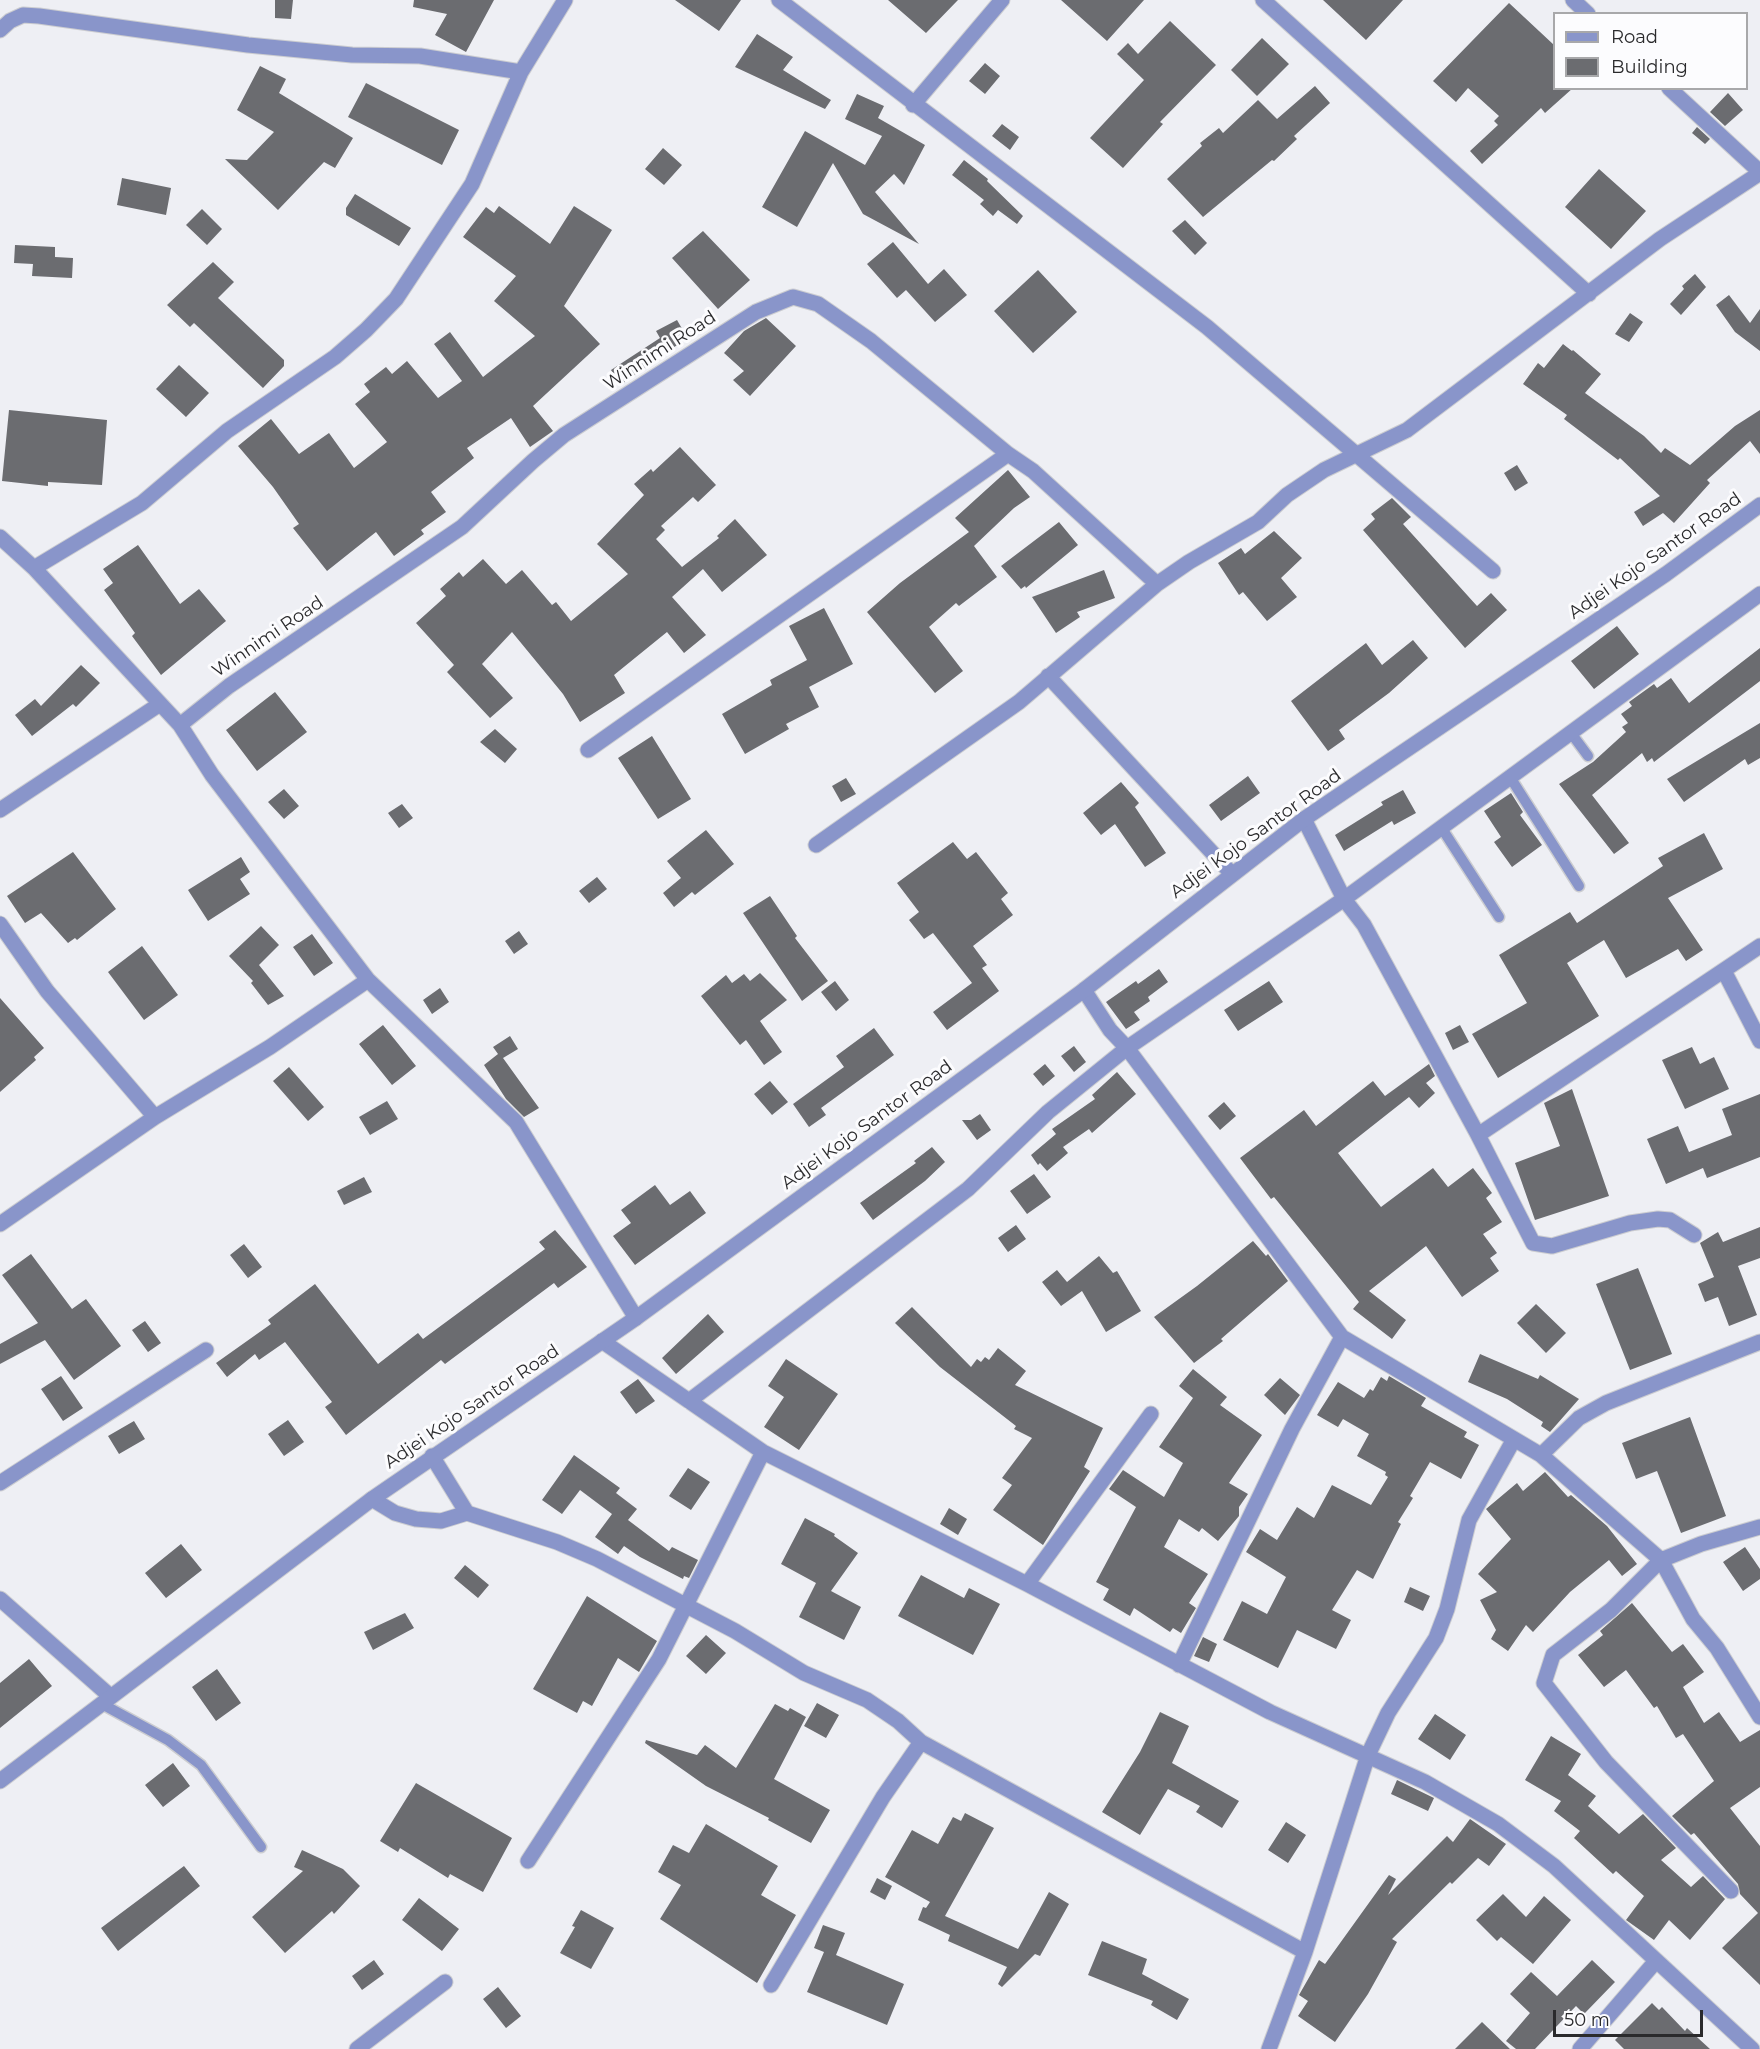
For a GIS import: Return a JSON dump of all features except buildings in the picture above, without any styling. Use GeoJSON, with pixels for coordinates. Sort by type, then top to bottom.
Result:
{"type":"FeatureCollection","features":[{"type":"Feature","properties":{"kind":"street"},"geometry":{"type":"LineString","coordinates":[[34,568],[142,503],[227,431],[335,357],[396,299],[472,184],[521,72],[565,0]]}},
{"type":"Feature","properties":{"kind":"street"},"geometry":{"type":"LineString","coordinates":[[779,0],[913,105],[1207,327],[1357,453],[1492,571]]}},
{"type":"Feature","properties":{"kind":"street"},"geometry":{"type":"LineString","coordinates":[[913,105],[1002,0]]}},
{"type":"Feature","properties":{"kind":"street"},"geometry":{"type":"LineString","coordinates":[[1263,0],[1589,294]]}},
{"type":"Feature","properties":{"kind":"street"},"geometry":{"type":"LineString","coordinates":[[1573,0],[1586,12]]}},
{"type":"Feature","properties":{"kind":"street"},"geometry":{"type":"LineString","coordinates":[[0,30],[10,21],[23,15],[39,16],[248,45],[352,55],[420,56],[521,72]]}},
{"type":"Feature","properties":{"kind":"street"},"geometry":{"type":"LineString","coordinates":[[816,846],[1019,702],[1157,584],[1189,562],[1258,522],[1287,495],[1324,470],[1407,430],[1660,239],[1760,172],[1671,90]]}},
{"type":"Feature","properties":{"kind":"street","name":"Winnimi Road"},"geometry":{"type":"LineString","coordinates":[[180,724],[229,686],[462,527],[564,435],[756,312],[793,297],[818,304],[872,341],[1008,454],[1033,471],[1157,584]]}},
{"type":"Feature","properties":{"kind":"street"},"geometry":{"type":"LineString","coordinates":[[588,750],[1008,454]]}},
{"type":"Feature","properties":{"kind":"street","name":"Adjei Kojo Santor Road"},"geometry":{"type":"LineString","coordinates":[[0,1781],[372,1499],[636,1318],[1084,990],[1304,819],[1666,574],[1760,505]]}},
{"type":"Feature","properties":{"kind":"street"},"geometry":{"type":"LineString","coordinates":[[0,537],[34,568],[180,724],[212,775],[368,980],[516,1122],[636,1318]]}},
{"type":"Feature","properties":{"kind":"street"},"geometry":{"type":"LineString","coordinates":[[689,1401],[968,1189],[1048,1112],[1127,1048],[1344,899],[1760,594]]}},
{"type":"Feature","properties":{"kind":"street"},"geometry":{"type":"LineString","coordinates":[[1048,676],[1232,874]]}},
{"type":"Feature","properties":{"kind":"street"},"geometry":{"type":"LineString","coordinates":[[0,810],[160,704]]}},
{"type":"Feature","properties":{"kind":"street"},"geometry":{"type":"LineString","coordinates":[[1304,819],[1344,899],[1364,926],[1478,1135],[1533,1243],[1552,1246],[1630,1223],[1658,1219],[1670,1220],[1694,1235]]}},
{"type":"Feature","properties":{"kind":"street"},"geometry":{"type":"LineString","coordinates":[[0,924],[47,991],[155,1117]]}},
{"type":"Feature","properties":{"kind":"street"},"geometry":{"type":"LineString","coordinates":[[1478,1135],[1760,946]]}},
{"type":"Feature","properties":{"kind":"street"},"geometry":{"type":"LineString","coordinates":[[1724,971],[1760,1041]]}},
{"type":"Feature","properties":{"kind":"street"},"geometry":{"type":"LineString","coordinates":[[0,1224],[155,1117],[270,1047],[368,980]]}},
{"type":"Feature","properties":{"kind":"street"},"geometry":{"type":"LineString","coordinates":[[1084,990],[1110,1030],[1127,1048],[1342,1337],[1541,1455],[1661,1560],[1693,1619],[1717,1648],[1760,1717]]}},
{"type":"Feature","properties":{"kind":"street"},"geometry":{"type":"LineString","coordinates":[[1179,1665],[1292,1429],[1342,1337]]}},
{"type":"Feature","properties":{"kind":"street"},"geometry":{"type":"LineString","coordinates":[[602,1341],[763,1452],[1027,1584],[1270,1712],[1425,1782],[1498,1824],[1554,1866],[1752,2049]]}},
{"type":"Feature","properties":{"kind":"street"},"geometry":{"type":"LineString","coordinates":[[1541,1455],[1579,1418],[1606,1403],[1760,1342]]}},
{"type":"Feature","properties":{"kind":"street"},"geometry":{"type":"LineString","coordinates":[[0,1483],[206,1350]]}},
{"type":"Feature","properties":{"kind":"street"},"geometry":{"type":"LineString","coordinates":[[1027,1584],[1151,1414]]}},
{"type":"Feature","properties":{"kind":"street"},"geometry":{"type":"LineString","coordinates":[[1269,2049],[1305,1952],[1368,1755],[1388,1713],[1436,1638],[1448,1609],[1469,1521],[1513,1440]]}},
{"type":"Feature","properties":{"kind":"street"},"geometry":{"type":"LineString","coordinates":[[528,1861],[640,1691],[763,1452]]}},
{"type":"Feature","properties":{"kind":"street"},"geometry":{"type":"LineString","coordinates":[[432,1456],[467,1513]]}},
{"type":"Feature","properties":{"kind":"street"},"geometry":{"type":"LineString","coordinates":[[372,1499],[395,1513],[416,1519],[441,1521],[467,1513],[557,1542],[637,1578],[735,1631],[804,1673],[867,1700],[898,1721],[921,1742],[1305,1952]]}},
{"type":"Feature","properties":{"kind":"street"},"geometry":{"type":"LineString","coordinates":[[1731,1891],[1606,1762],[1544,1683],[1553,1655],[1611,1610],[1661,1560],[1701,1544],[1760,1527]]}},
{"type":"Feature","properties":{"kind":"street"},"geometry":{"type":"LineString","coordinates":[[0,1599],[106,1700]]}},
{"type":"Feature","properties":{"kind":"street"},"geometry":{"type":"LineString","coordinates":[[771,1985],[884,1797],[921,1742]]}},
{"type":"Feature","properties":{"kind":"street"},"geometry":{"type":"LineString","coordinates":[[1580,2049],[1656,1961]]}},
{"type":"Feature","properties":{"kind":"street"},"geometry":{"type":"LineString","coordinates":[[357,2049],[445,1982]]}},
{"type":"Feature","properties":{"kind":"lane"},"geometry":{"type":"LineString","coordinates":[[1571,733],[1588,756]]}},
{"type":"Feature","properties":{"kind":"lane"},"geometry":{"type":"LineString","coordinates":[[1510,777],[1579,886]]}},
{"type":"Feature","properties":{"kind":"lane"},"geometry":{"type":"LineString","coordinates":[[1442,828],[1499,917]]}},
{"type":"Feature","properties":{"kind":"lane"},"geometry":{"type":"LineString","coordinates":[[106,1700],[168,1740],[201,1765],[261,1847]]}}]}
